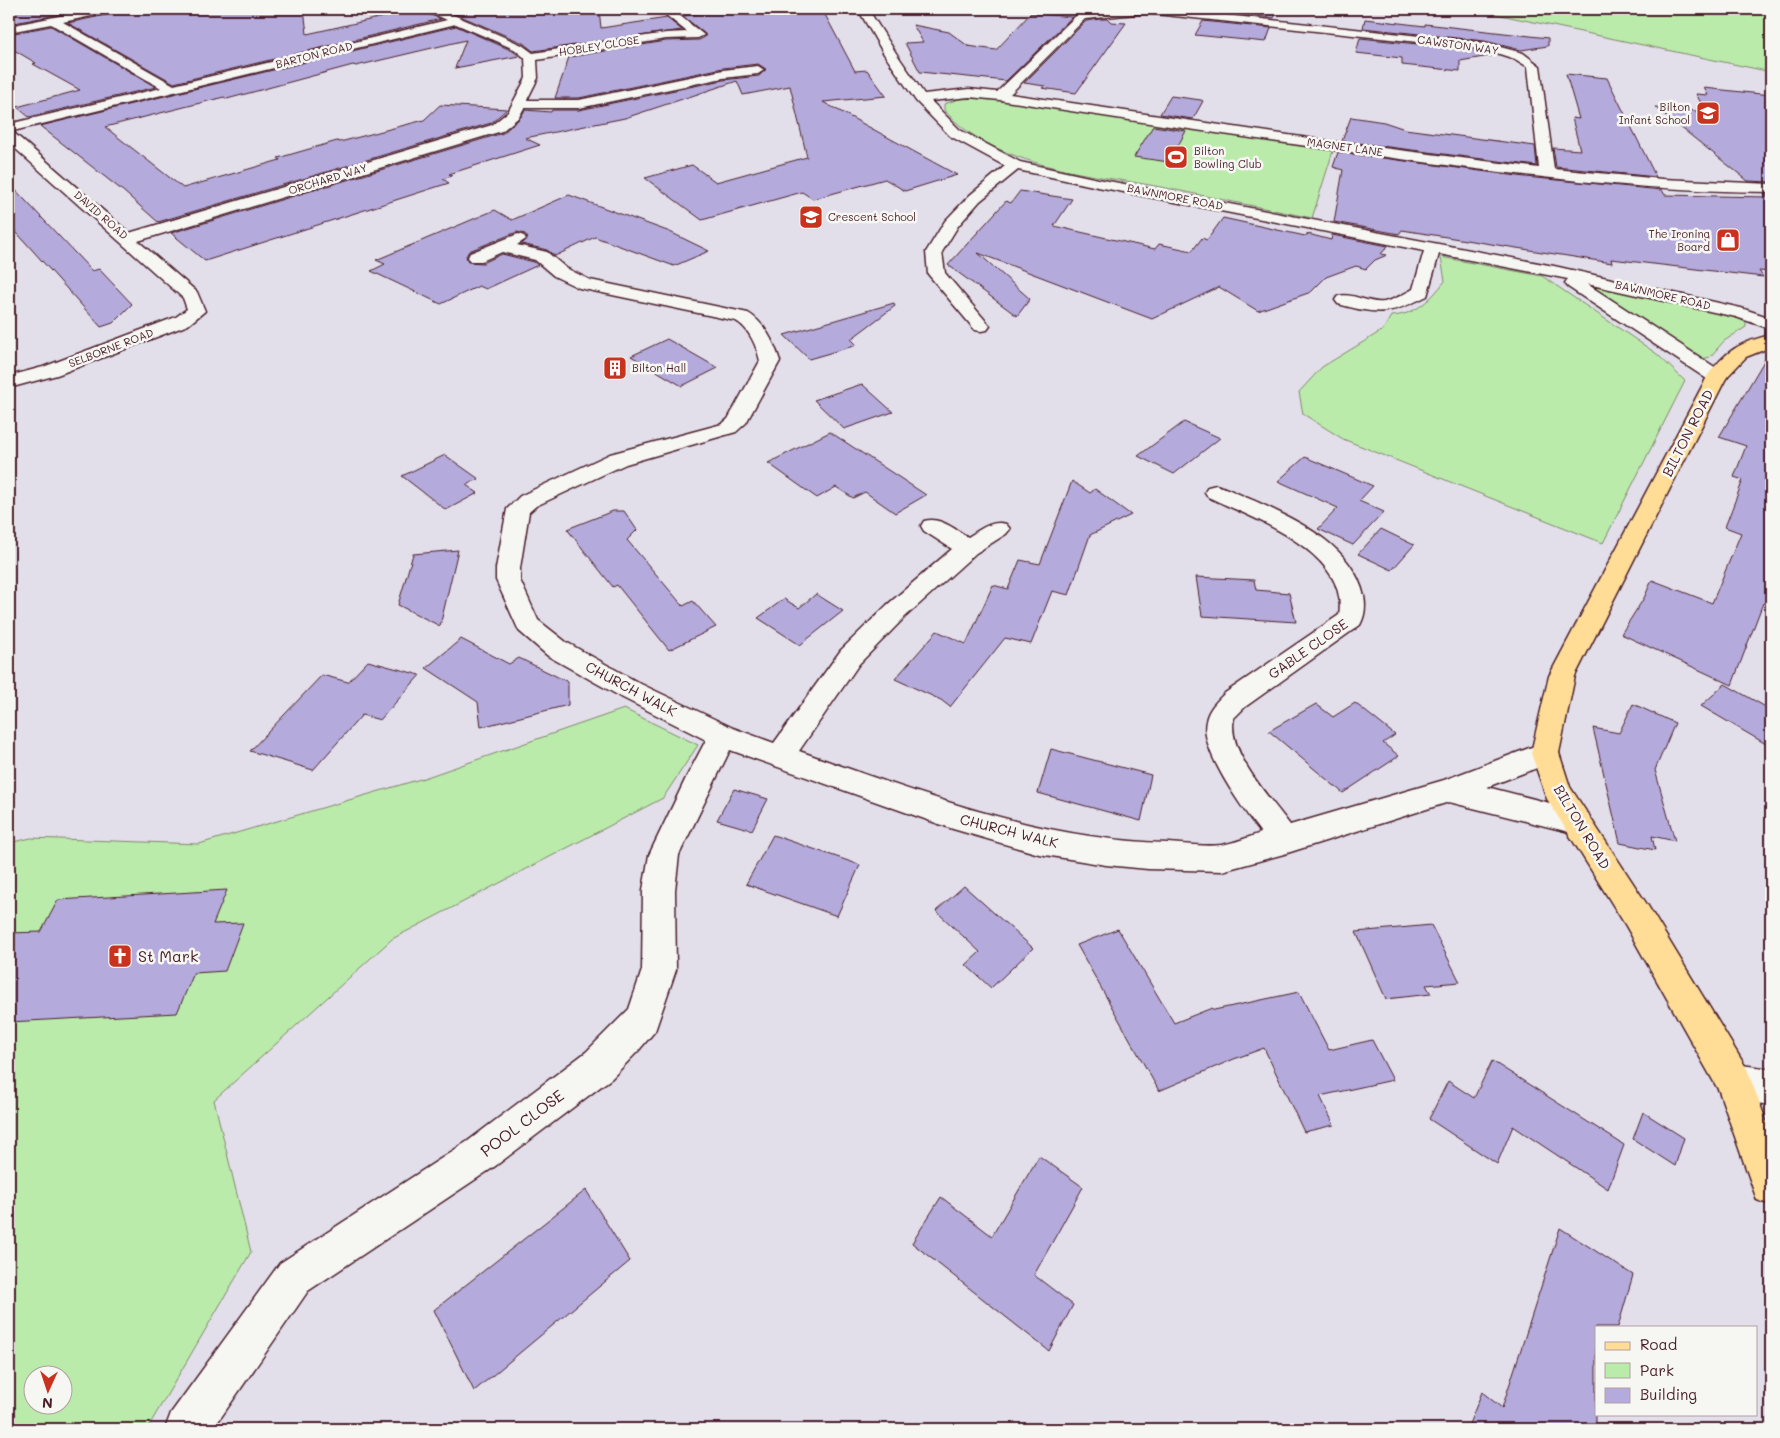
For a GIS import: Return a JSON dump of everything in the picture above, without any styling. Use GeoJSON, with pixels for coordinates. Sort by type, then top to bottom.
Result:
{"type":"FeatureCollection","features":[{"type":"Feature","properties":{"kind":"main road","name":"BILTON ROAD"},"geometry":{"type":"LineString","coordinates":[[1771,341],[1746,348],[1732,357],[1717,378],[1562,676],[1545,753],[1557,791],[1636,916],[1734,1082],[1771,1186]]}},
{"type":"Feature","properties":{"kind":"street"},"geometry":{"type":"LineString","coordinates":[[9,29],[110,9]]}},
{"type":"Feature","properties":{"kind":"street"},"geometry":{"type":"LineString","coordinates":[[431,9],[518,47],[531,57]]}},
{"type":"Feature","properties":{"kind":"street","name":"BAWNMORE ROAD"},"geometry":{"type":"LineString","coordinates":[[863,9],[890,54],[921,98],[955,133],[983,150],[1015,165],[1098,183],[1554,271],[1741,313],[1771,324]]}},
{"type":"Feature","properties":{"kind":"street","name":"CAWSTON WAY"},"geometry":{"type":"LineString","coordinates":[[1086,12],[1143,9],[1485,46],[1505,51],[1529,61],[1534,66],[1547,174]]}},
{"type":"Feature","properties":{"kind":"street"},"geometry":{"type":"LineString","coordinates":[[1000,96],[1086,12]]}},
{"type":"Feature","properties":{"kind":"street","name":"HOBLEY CLOSE"},"geometry":{"type":"LineString","coordinates":[[531,57],[666,36],[668,31],[689,28],[670,13]]}},
{"type":"Feature","properties":{"kind":"street"},"geometry":{"type":"LineString","coordinates":[[1260,22],[1307,14]]}},
{"type":"Feature","properties":{"kind":"street"},"geometry":{"type":"LineString","coordinates":[[1325,17],[1359,33]]}},
{"type":"Feature","properties":{"kind":"street"},"geometry":{"type":"LineString","coordinates":[[52,20],[172,89]]}},
{"type":"Feature","properties":{"kind":"street","name":"BARTON ROAD"},"geometry":{"type":"LineString","coordinates":[[9,128],[456,21]]}},
{"type":"Feature","properties":{"kind":"street","name":"ORCHARD WAY"},"geometry":{"type":"LineString","coordinates":[[128,239],[497,128],[514,114],[532,78],[531,57]]}},
{"type":"Feature","properties":{"kind":"street"},"geometry":{"type":"LineString","coordinates":[[519,104],[578,104],[723,74],[758,70]]}},
{"type":"Feature","properties":{"kind":"street","name":"MAGNET LANE"},"geometry":{"type":"LineString","coordinates":[[921,98],[969,93],[1000,96],[1449,163],[1547,174],[1709,187],[1771,188]]}},
{"type":"Feature","properties":{"kind":"street","name":"DAVID ROAD"},"geometry":{"type":"LineString","coordinates":[[9,136],[192,296]]}},
{"type":"Feature","properties":{"kind":"street"},"geometry":{"type":"LineString","coordinates":[[981,326],[937,274],[934,252],[951,224],[975,198],[1015,165]]}},
{"type":"Feature","properties":{"kind":"street"},"geometry":{"type":"LineString","coordinates":[[476,257],[527,235]]}},
{"type":"Feature","properties":{"kind":"street","name":"CHURCH WALK"},"geometry":{"type":"LineString","coordinates":[[502,247],[541,256],[560,272],[585,284],[742,317],[751,322],[768,353],[770,361],[765,374],[736,423],[729,428],[618,459],[528,501],[518,509],[508,568],[508,580],[528,625],[541,637],[557,649],[632,691],[723,736],[953,816],[1050,843],[1106,852],[1182,858],[1222,858],[1449,790],[1545,753]]}},
{"type":"Feature","properties":{"kind":"street"},"geometry":{"type":"LineString","coordinates":[[1344,300],[1374,308],[1390,307],[1421,292],[1434,247]]}},
{"type":"Feature","properties":{"kind":"street","name":"BAWNMORE ROAD"},"geometry":{"type":"LineString","coordinates":[[1554,271],[1613,307],[1717,378]]}},
{"type":"Feature","properties":{"kind":"street","name":"SELBORNE ROAD"},"geometry":{"type":"LineString","coordinates":[[9,382],[50,370],[182,321],[196,311],[192,296]]}},
{"type":"Feature","properties":{"kind":"street","name":"GABLE CLOSE"},"geometry":{"type":"LineString","coordinates":[[1216,492],[1282,524],[1325,550],[1339,566],[1348,583],[1353,602],[1351,619],[1235,700],[1224,711],[1219,724],[1221,742],[1227,759],[1284,840]]}},
{"type":"Feature","properties":{"kind":"street"},"geometry":{"type":"LineString","coordinates":[[932,526],[968,548]]}},
{"type":"Feature","properties":{"kind":"street"},"geometry":{"type":"LineString","coordinates":[[780,756],[850,656],[896,611],[968,548],[998,529]]}},
{"type":"Feature","properties":{"kind":"street","name":"POOL CLOSE"},"geometry":{"type":"LineString","coordinates":[[187,1429],[294,1277],[481,1154],[599,1065],[627,1038],[643,1018],[659,970],[659,890],[664,854],[700,778],[723,736]]}},
{"type":"Feature","properties":{"kind":"street"},"geometry":{"type":"LineString","coordinates":[[1449,790],[1577,822]]}},
{"type":"Feature","properties":{"kind":"street"},"geometry":{"type":"LineString","coordinates":[[1734,1082],[1771,1087]]}},
{"type":"Feature","properties":{"kind":"green space"},"geometry":{"type":"Polygon","coordinates":[[[1472,9],[1771,9],[1771,72],[1472,9]]]}},
{"type":"Feature","properties":{"kind":"green space","name":"Bilton Bowling Club"},"geometry":{"type":"Polygon","coordinates":[[[981,98],[1334,148],[1312,218],[1166,188],[1078,173],[1018,157],[990,145],[966,130],[944,110],[944,104],[959,99],[981,98]]]}},
{"type":"Feature","properties":{"kind":"green space"},"geometry":{"type":"Polygon","coordinates":[[[1441,257],[1542,276],[1657,354],[1685,381],[1603,543],[1343,439],[1303,414],[1299,392],[1322,367],[1383,330],[1391,316],[1408,313],[1422,305],[1434,294],[1445,281],[1441,257]]]}},
{"type":"Feature","properties":{"kind":"green space"},"geometry":{"type":"Polygon","coordinates":[[[1578,280],[1738,318],[1746,323],[1746,327],[1724,341],[1710,357],[1702,359],[1578,280]]]}},
{"type":"Feature","properties":{"kind":"green space"},"geometry":{"type":"Polygon","coordinates":[[[624,709],[698,745],[663,798],[392,939],[214,1100],[251,1252],[147,1429],[9,1429],[9,843],[31,838],[199,844],[424,778],[624,709]]]}},
{"type":"Feature","properties":{"kind":"building"},"geometry":{"type":"Polygon","coordinates":[[[9,9],[87,9],[9,24],[9,9]]]}},
{"type":"Feature","properties":{"kind":"building"},"geometry":{"type":"Polygon","coordinates":[[[117,9],[304,9],[307,34],[418,9],[424,9],[426,13],[441,19],[174,83],[68,23],[110,14],[117,9]]]}},
{"type":"Feature","properties":{"kind":"building"},"geometry":{"type":"Polygon","coordinates":[[[444,9],[599,9],[601,28],[667,18],[682,30],[533,51],[523,43],[444,9]]]}},
{"type":"Feature","properties":{"kind":"building"},"geometry":{"type":"Polygon","coordinates":[[[731,9],[822,9],[855,71],[867,70],[886,96],[823,102],[957,175],[905,191],[885,179],[813,199],[802,192],[702,220],[645,178],[692,165],[716,182],[807,157],[790,86],[743,95],[737,81],[625,118],[525,138],[540,145],[449,174],[452,176],[443,179],[449,183],[205,261],[171,233],[503,133],[520,118],[525,110],[551,112],[552,110],[579,110],[723,80],[759,76],[766,69],[758,64],[723,68],[579,98],[555,98],[569,57],[666,41],[699,40],[705,37],[705,34],[683,16],[731,9]]]}},
{"type":"Feature","properties":{"kind":"building"},"geometry":{"type":"Polygon","coordinates":[[[1210,9],[1278,9],[1274,18],[1208,11],[1210,9]]]}},
{"type":"Feature","properties":{"kind":"building"},"geometry":{"type":"Polygon","coordinates":[[[1031,13],[1072,17],[1006,81],[920,72],[905,43],[923,42],[913,25],[949,32],[968,46],[996,50],[1031,13]]]}},
{"type":"Feature","properties":{"kind":"building"},"geometry":{"type":"Polygon","coordinates":[[[1100,19],[1126,23],[1076,93],[1042,88],[1045,86],[1024,83],[1086,21],[1100,19]]]}},
{"type":"Feature","properties":{"kind":"building"},"geometry":{"type":"Polygon","coordinates":[[[1365,19],[1548,38],[1548,46],[1521,50],[1485,41],[1363,28],[1365,19]]]}},
{"type":"Feature","properties":{"kind":"building"},"geometry":{"type":"Polygon","coordinates":[[[1203,21],[1271,28],[1266,42],[1195,35],[1203,21]]]}},
{"type":"Feature","properties":{"kind":"building"},"geometry":{"type":"Polygon","coordinates":[[[51,26],[156,87],[29,117],[17,107],[80,90],[33,64],[36,63],[9,47],[9,34],[51,26]]]}},
{"type":"Feature","properties":{"kind":"building"},"geometry":{"type":"Polygon","coordinates":[[[456,26],[513,51],[519,56],[455,68],[466,40],[356,66],[353,65],[227,99],[224,97],[105,127],[183,188],[280,160],[278,158],[337,141],[340,142],[424,120],[440,105],[507,109],[491,123],[158,222],[123,191],[40,126],[456,26]]]}},
{"type":"Feature","properties":{"kind":"building"},"geometry":{"type":"Polygon","coordinates":[[[1360,38],[1484,51],[1496,55],[1460,61],[1460,71],[1402,65],[1402,58],[1356,53],[1360,38]]]}},
{"type":"Feature","properties":{"kind":"building"},"geometry":{"type":"Polygon","coordinates":[[[1566,74],[1607,78],[1656,177],[1556,167],[1553,148],[1580,150],[1572,118],[1579,119],[1566,74]]]}},
{"type":"Feature","properties":{"kind":"building"},"geometry":{"type":"Polygon","coordinates":[[[1704,88],[1771,95],[1771,182],[1748,181],[1655,107],[1706,112],[1696,94],[1708,95],[1704,88]]]}},
{"type":"Feature","properties":{"kind":"building"},"geometry":{"type":"Polygon","coordinates":[[[1171,96],[1203,101],[1193,119],[1160,114],[1171,96]]]}},
{"type":"Feature","properties":{"kind":"building"},"geometry":{"type":"Polygon","coordinates":[[[1351,117],[1384,122],[1405,129],[1535,146],[1537,166],[1342,141],[1351,117]]]}},
{"type":"Feature","properties":{"kind":"building"},"geometry":{"type":"Polygon","coordinates":[[[1153,126],[1186,131],[1169,162],[1134,157],[1153,126]]]}},
{"type":"Feature","properties":{"kind":"building"},"geometry":{"type":"Polygon","coordinates":[[[1338,152],[1525,177],[1662,190],[1665,195],[1768,197],[1764,194],[1771,194],[1771,272],[1759,271],[1763,277],[1611,259],[1612,263],[1402,230],[1399,234],[1334,222],[1343,170],[1333,167],[1338,152]]]}},
{"type":"Feature","properties":{"kind":"building"},"geometry":{"type":"Polygon","coordinates":[[[9,183],[92,271],[99,269],[132,304],[113,323],[101,327],[9,224],[9,183]]]}},
{"type":"Feature","properties":{"kind":"building"},"geometry":{"type":"Polygon","coordinates":[[[1020,191],[1072,199],[1054,226],[1155,249],[1159,244],[1192,251],[1202,238],[1207,240],[1223,218],[1305,236],[1308,234],[1331,240],[1332,235],[1388,246],[1381,254],[1387,255],[1375,260],[1366,269],[1356,266],[1326,277],[1311,292],[1258,311],[1219,287],[1152,319],[978,253],[1030,299],[1017,316],[948,265],[1006,201],[1011,203],[1020,191]]]}},
{"type":"Feature","properties":{"kind":"building"},"geometry":{"type":"Polygon","coordinates":[[[569,195],[670,232],[709,251],[674,266],[595,237],[555,256],[547,250],[522,244],[528,238],[525,234],[517,232],[469,251],[466,256],[468,262],[483,263],[502,254],[534,262],[538,265],[486,289],[479,286],[441,304],[371,271],[385,264],[376,260],[495,210],[512,220],[569,195]]]}},
{"type":"Feature","properties":{"kind":"building"},"geometry":{"type":"Polygon","coordinates":[[[894,303],[895,306],[851,339],[857,345],[809,359],[784,335],[894,303]]]}},
{"type":"Feature","properties":{"kind":"building"},"geometry":{"type":"Polygon","coordinates":[[[667,339],[718,368],[682,386],[631,356],[667,339]]]}},
{"type":"Feature","properties":{"kind":"building"},"geometry":{"type":"Polygon","coordinates":[[[1771,349],[1771,606],[1763,603],[1732,685],[1621,634],[1644,598],[1652,580],[1712,603],[1741,533],[1725,527],[1743,480],[1734,477],[1746,446],[1719,437],[1771,349]]]}},
{"type":"Feature","properties":{"kind":"building"},"geometry":{"type":"Polygon","coordinates":[[[862,384],[893,412],[844,429],[814,400],[862,384]]]}},
{"type":"Feature","properties":{"kind":"building"},"geometry":{"type":"Polygon","coordinates":[[[1184,422],[1220,438],[1174,474],[1138,456],[1184,422]]]}},
{"type":"Feature","properties":{"kind":"building"},"geometry":{"type":"Polygon","coordinates":[[[830,432],[926,495],[895,513],[865,492],[853,498],[836,487],[817,498],[768,463],[830,432]]]}},
{"type":"Feature","properties":{"kind":"building"},"geometry":{"type":"Polygon","coordinates":[[[445,455],[479,479],[466,485],[478,493],[446,510],[402,476],[445,455]]]}},
{"type":"Feature","properties":{"kind":"building"},"geometry":{"type":"Polygon","coordinates":[[[1305,457],[1373,486],[1359,501],[1384,512],[1353,545],[1318,529],[1338,508],[1278,481],[1305,457]]]}},
{"type":"Feature","properties":{"kind":"building"},"geometry":{"type":"Polygon","coordinates":[[[1072,481],[1090,493],[1095,489],[1131,515],[1090,535],[1069,595],[1052,591],[1031,644],[1005,638],[950,707],[941,700],[895,679],[937,631],[966,644],[993,585],[1008,589],[1020,560],[1040,564],[1072,481]]]}},
{"type":"Feature","properties":{"kind":"building"},"geometry":{"type":"Polygon","coordinates":[[[613,511],[624,511],[637,530],[627,540],[683,606],[693,601],[716,627],[669,650],[617,585],[613,587],[567,529],[613,511]]]}},
{"type":"Feature","properties":{"kind":"building"},"geometry":{"type":"Polygon","coordinates":[[[1381,529],[1414,545],[1392,570],[1358,554],[1381,529]]]}},
{"type":"Feature","properties":{"kind":"building"},"geometry":{"type":"Polygon","coordinates":[[[458,550],[440,626],[398,605],[413,554],[458,550]]]}},
{"type":"Feature","properties":{"kind":"building"},"geometry":{"type":"Polygon","coordinates":[[[1196,577],[1254,580],[1256,590],[1289,593],[1296,622],[1202,616],[1196,577]]]}},
{"type":"Feature","properties":{"kind":"building"},"geometry":{"type":"Polygon","coordinates":[[[816,594],[843,611],[800,645],[758,618],[784,599],[799,608],[816,594]]]}},
{"type":"Feature","properties":{"kind":"building"},"geometry":{"type":"Polygon","coordinates":[[[461,639],[509,664],[519,658],[568,682],[568,705],[481,727],[478,702],[426,668],[461,639]]]}},
{"type":"Feature","properties":{"kind":"building"},"geometry":{"type":"Polygon","coordinates":[[[368,661],[420,675],[380,720],[362,715],[313,770],[250,751],[322,675],[348,682],[368,661]]]}},
{"type":"Feature","properties":{"kind":"building"},"geometry":{"type":"Polygon","coordinates":[[[1725,684],[1771,710],[1771,747],[1701,706],[1725,684]]]}},
{"type":"Feature","properties":{"kind":"building"},"geometry":{"type":"Polygon","coordinates":[[[1355,703],[1395,735],[1383,743],[1399,756],[1343,793],[1269,731],[1316,704],[1333,717],[1355,703]]]}},
{"type":"Feature","properties":{"kind":"building"},"geometry":{"type":"Polygon","coordinates":[[[1633,704],[1675,723],[1655,770],[1675,841],[1652,836],[1655,850],[1620,843],[1593,728],[1619,733],[1633,704]]]}},
{"type":"Feature","properties":{"kind":"building"},"geometry":{"type":"Polygon","coordinates":[[[1051,749],[1151,775],[1141,821],[1038,793],[1051,749]]]}},
{"type":"Feature","properties":{"kind":"building"},"geometry":{"type":"Polygon","coordinates":[[[734,789],[768,799],[752,830],[717,820],[734,789]]]}},
{"type":"Feature","properties":{"kind":"building"},"geometry":{"type":"Polygon","coordinates":[[[773,835],[860,865],[837,916],[746,884],[773,835]]]}},
{"type":"Feature","properties":{"kind":"building"},"geometry":{"type":"Polygon","coordinates":[[[964,886],[1033,948],[991,988],[966,965],[980,952],[936,911],[964,886]]]}},
{"type":"Feature","properties":{"kind":"building","name":"St Mark"},"geometry":{"type":"Polygon","coordinates":[[[227,890],[213,924],[243,923],[225,971],[194,973],[177,1013],[9,1022],[9,933],[41,932],[58,900],[227,890]]]}},
{"type":"Feature","properties":{"kind":"building"},"geometry":{"type":"Polygon","coordinates":[[[1431,925],[1460,982],[1426,985],[1431,994],[1386,999],[1356,932],[1431,925]]]}},
{"type":"Feature","properties":{"kind":"building"},"geometry":{"type":"Polygon","coordinates":[[[1118,929],[1174,1023],[1212,1008],[1214,1010],[1299,992],[1329,1050],[1372,1040],[1393,1080],[1320,1096],[1334,1125],[1304,1132],[1264,1048],[1159,1091],[1077,945],[1118,929]]]}},
{"type":"Feature","properties":{"kind":"building"},"geometry":{"type":"Polygon","coordinates":[[[1492,1061],[1624,1145],[1608,1189],[1513,1126],[1497,1164],[1429,1119],[1448,1081],[1474,1098],[1492,1061]]]}},
{"type":"Feature","properties":{"kind":"building"},"geometry":{"type":"Polygon","coordinates":[[[1643,1112],[1684,1138],[1675,1166],[1633,1139],[1643,1112]]]}},
{"type":"Feature","properties":{"kind":"building"},"geometry":{"type":"Polygon","coordinates":[[[1039,1156],[1083,1187],[1034,1275],[1073,1305],[1049,1351],[912,1243],[941,1197],[992,1236],[1039,1156]]]}},
{"type":"Feature","properties":{"kind":"building"},"geometry":{"type":"Polygon","coordinates":[[[586,1190],[630,1261],[474,1391],[434,1310],[586,1190]]]}},
{"type":"Feature","properties":{"kind":"building"},"geometry":{"type":"Polygon","coordinates":[[[1560,1228],[1633,1275],[1618,1326],[1595,1326],[1596,1429],[1467,1429],[1482,1392],[1502,1408],[1560,1228]]]}},
{"type":"Feature","properties":{"kind":"place","name":"Bilton Infant School"},"geometry":{"type":"Point","coordinates":[1708,113]}},
{"type":"Feature","properties":{"kind":"place","name":"Bilton Bowling Club"},"geometry":{"type":"Point","coordinates":[1176,157]}},
{"type":"Feature","properties":{"kind":"place","name":"Crescent School"},"geometry":{"type":"Point","coordinates":[811,217]}},
{"type":"Feature","properties":{"kind":"place","name":"The Ironing Board"},"geometry":{"type":"Point","coordinates":[1728,240]}},
{"type":"Feature","properties":{"kind":"place","name":"Bilton Hall"},"geometry":{"type":"Point","coordinates":[615,368]}},
{"type":"Feature","properties":{"kind":"place","name":"St Mark"},"geometry":{"type":"Point","coordinates":[120,956]}}]}
